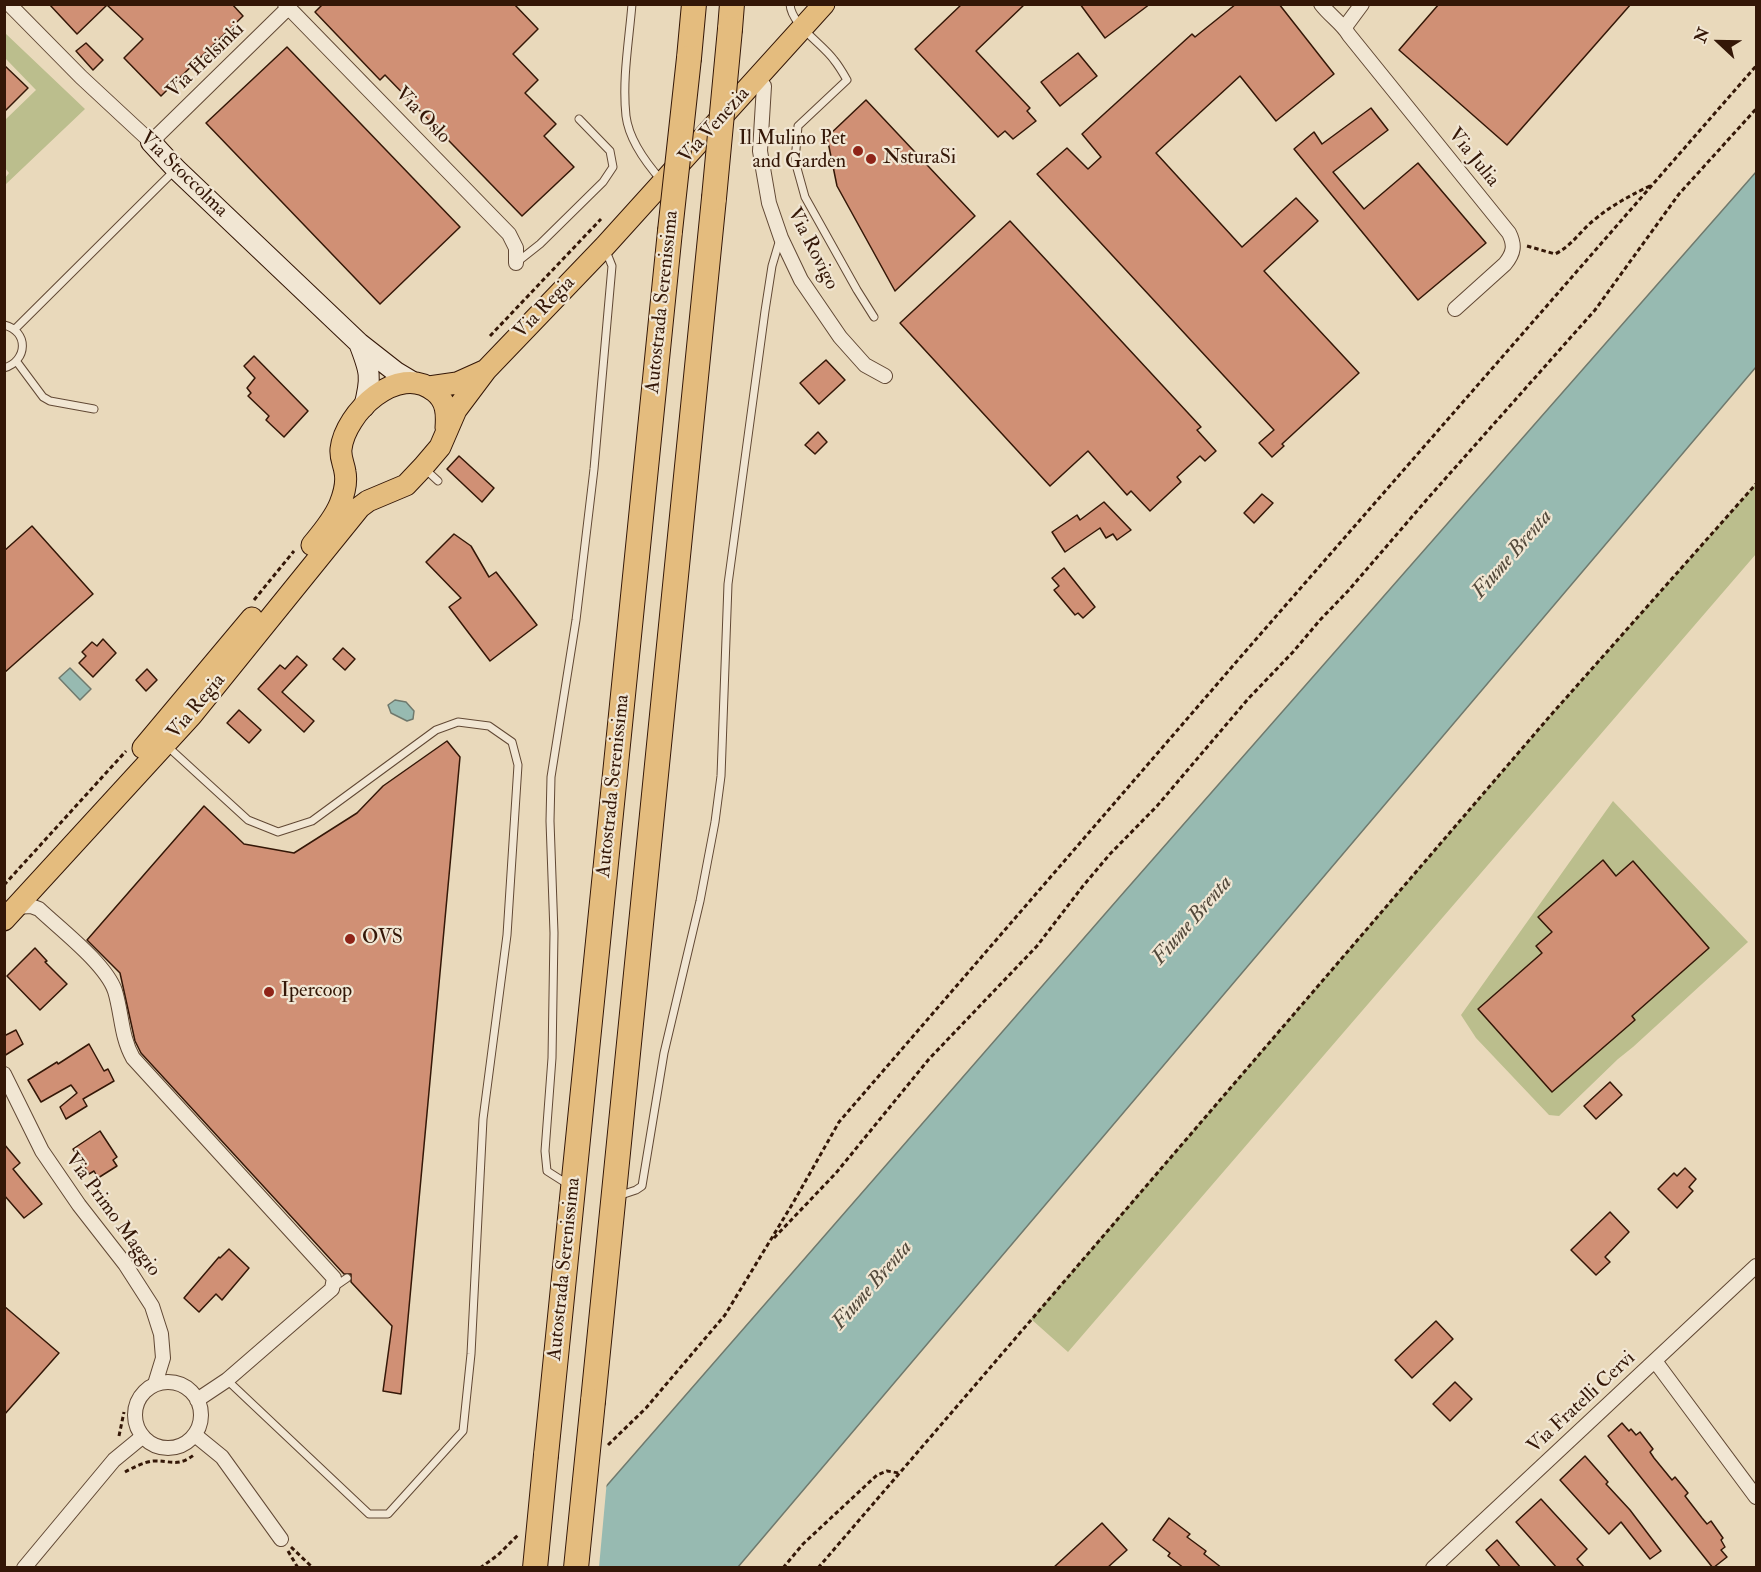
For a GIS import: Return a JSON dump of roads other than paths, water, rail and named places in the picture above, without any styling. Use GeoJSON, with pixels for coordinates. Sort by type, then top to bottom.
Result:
{"type":"FeatureCollection","features":[{"type":"Feature","properties":{"kind":"highway","name":"Autostrada Serenissima"},"geometry":{"type":"LineString","coordinates":[[535,1568],[694,4]]}},
{"type":"Feature","properties":{"kind":"highway","name":"Autostrada Serenissima"},"geometry":{"type":"LineString","coordinates":[[576,1568],[732,4]]}},
{"type":"Feature","properties":{"kind":"main road","name":"Via Venezia"},"geometry":{"type":"LineString","coordinates":[[604,246],[824,4]]}},
{"type":"Feature","properties":{"kind":"main road","name":"Via Regia"},"geometry":{"type":"LineString","coordinates":[[8,909],[165,745],[360,507],[368,501],[431,474],[456,410],[486,370],[604,246]]}},
{"type":"Feature","properties":{"kind":"main road","name":"Via Regia"},"geometry":{"type":"LineString","coordinates":[[8,909],[324,531],[340,503],[345,486],[345,471],[341,460],[344,438],[364,407],[388,387],[457,383],[486,370]]}},
{"type":"Feature","properties":{"kind":"main road"},"geometry":{"type":"LineString","coordinates":[[420,384],[439,394],[446,406],[446,432]]}},
{"type":"Feature","properties":{"kind":"main road"},"geometry":{"type":"LineString","coordinates":[[345,471],[357,484],[369,492],[386,493]]}},
{"type":"Feature","properties":{"kind":"street","name":"Via Stoccolma"},"geometry":{"type":"LineString","coordinates":[[9,4],[81,77],[359,343],[396,372],[420,384]]}},
{"type":"Feature","properties":{"kind":"street","name":"Via Julia"},"geometry":{"type":"LineString","coordinates":[[1321,4],[1345,27],[1349,35],[1509,233],[1514,249],[1505,264],[1455,309]]}},
{"type":"Feature","properties":{"kind":"street"},"geometry":{"type":"LineString","coordinates":[[1345,27],[1362,4]]}},
{"type":"Feature","properties":{"kind":"street","name":"Via Helsinki"},"geometry":{"type":"LineString","coordinates":[[151,142],[287,6]]}},
{"type":"Feature","properties":{"kind":"street","name":"Via Oslo"},"geometry":{"type":"LineString","coordinates":[[287,6],[509,234],[516,248],[516,263]]}},
{"type":"Feature","properties":{"kind":"street","name":"Via Rovigo"},"geometry":{"type":"LineString","coordinates":[[757,79],[764,86],[760,151],[769,203],[781,238],[801,280],[840,336],[865,365],[885,376]]}},
{"type":"Feature","properties":{"kind":"street","name":"Via Stoccolma"},"geometry":{"type":"LineString","coordinates":[[359,343],[370,374],[370,386],[364,407]]}},
{"type":"Feature","properties":{"kind":"street"},"geometry":{"type":"LineString","coordinates":[[8,909],[31,906],[39,909],[106,974],[114,990],[126,1046],[133,1058],[338,1281],[227,1380],[197,1400]]}},
{"type":"Feature","properties":{"kind":"street","name":"Via Primo Maggio"},"geometry":{"type":"LineString","coordinates":[[4,1074],[42,1150],[153,1306],[161,1334],[163,1358],[155,1384]]}},
{"type":"Feature","properties":{"kind":"street","name":"Via Fratelli Cervi"},"geometry":{"type":"LineString","coordinates":[[1433,1568],[1756,1266]]}},
{"type":"Feature","properties":{"kind":"street"},"geometry":{"type":"LineString","coordinates":[[1655,1361],[1756,1497]]}},
{"type":"Feature","properties":{"kind":"street"},"geometry":{"type":"LineString","coordinates":[[174,1383],[183,1386],[197,1400],[201,1417],[195,1435],[188,1442],[170,1449],[152,1445],[142,1437],[135,1423],[136,1404],[140,1396],[155,1384],[174,1383]]}},
{"type":"Feature","properties":{"kind":"street"},"geometry":{"type":"LineString","coordinates":[[195,1435],[222,1457],[281,1539]]}},
{"type":"Feature","properties":{"kind":"street"},"geometry":{"type":"LineString","coordinates":[[24,1568],[114,1460],[142,1437]]}},
{"type":"Feature","properties":{"kind":"lane"},"geometry":{"type":"LineString","coordinates":[[632,4],[626,67],[626,117],[632,137],[650,168],[663,182]]}},
{"type":"Feature","properties":{"kind":"lane"},"geometry":{"type":"LineString","coordinates":[[790,4],[790,9],[802,27],[834,59],[847,80],[798,126],[795,161],[805,197],[856,290],[874,317]]}},
{"type":"Feature","properties":{"kind":"lane"},"geometry":{"type":"LineString","coordinates":[[516,263],[540,244],[603,182],[613,167],[610,151],[579,119]]}},
{"type":"Feature","properties":{"kind":"lane"},"geometry":{"type":"LineString","coordinates":[[15,329],[176,169]]}},
{"type":"Feature","properties":{"kind":"lane"},"geometry":{"type":"LineString","coordinates":[[613,1197],[642,1186],[664,1053],[700,901],[715,822],[722,766],[728,584],[765,311],[772,266],[781,238]]}},
{"type":"Feature","properties":{"kind":"lane"},"geometry":{"type":"LineString","coordinates":[[574,1189],[547,1171],[545,1151],[552,1058],[555,933],[550,821],[551,788],[577,609],[604,369],[612,266],[604,246]]}},
{"type":"Feature","properties":{"kind":"lane"},"geometry":{"type":"LineString","coordinates":[[4,325],[15,329],[23,341],[24,349],[17,362],[4,368]]}},
{"type":"Feature","properties":{"kind":"lane"},"geometry":{"type":"LineString","coordinates":[[17,362],[43,397],[50,401],[94,409]]}},
{"type":"Feature","properties":{"kind":"lane"},"geometry":{"type":"LineString","coordinates":[[165,745],[248,820],[278,832],[312,822],[436,730],[458,722],[489,726],[512,742],[518,765],[507,935],[483,1119],[471,1354],[463,1431],[388,1514],[369,1514],[227,1380]]}},
{"type":"Feature","properties":{"kind":"water","name":"Fiume Brenta"},"geometry":{"type":"Polygon","coordinates":[[[1756,172],[1756,367],[738,1567],[535,1568],[1125,891],[1756,172]]]}},
{"type":"Feature","properties":{"kind":"water"},"geometry":{"type":"Polygon","coordinates":[[[70,668],[91,689],[80,700],[59,678],[70,668]]]}},
{"type":"Feature","properties":{"kind":"water"},"geometry":{"type":"Polygon","coordinates":[[[395,700],[406,702],[414,711],[413,719],[407,721],[391,713],[388,705],[395,700]]]}},
{"type":"Feature","properties":{"kind":"place","name":"Il Mulino Pet and Garden"},"geometry":{"type":"Point","coordinates":[858,151]}},
{"type":"Feature","properties":{"kind":"place","name":"NsturaSi"},"geometry":{"type":"Point","coordinates":[871,159]}},
{"type":"Feature","properties":{"kind":"place","name":"OVS"},"geometry":{"type":"Point","coordinates":[350,939]}},
{"type":"Feature","properties":{"kind":"place","name":"Ipercoop"},"geometry":{"type":"Point","coordinates":[269,992]}}]}
